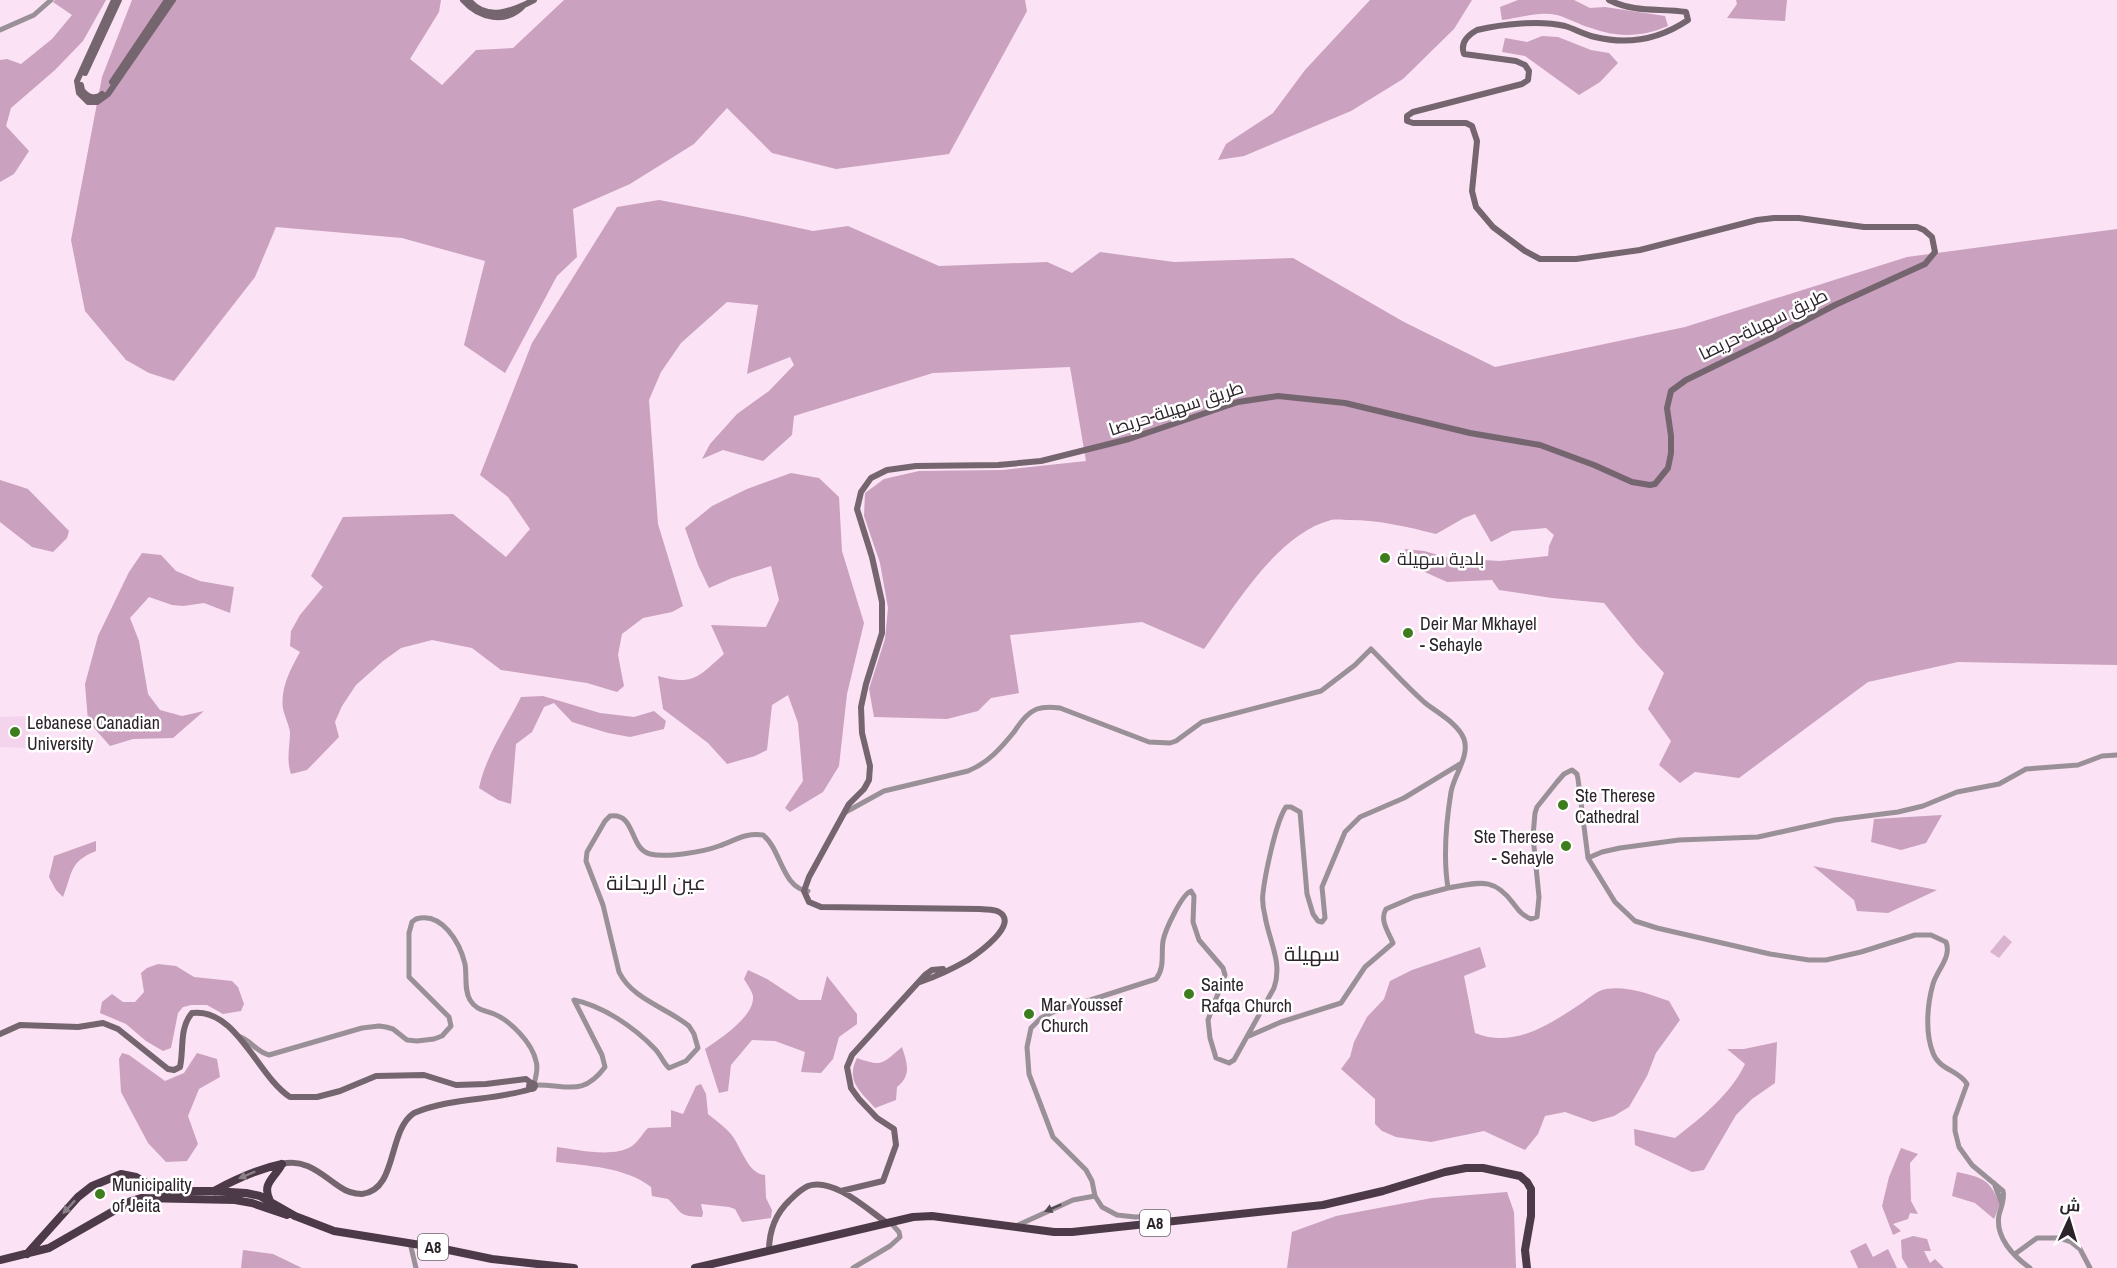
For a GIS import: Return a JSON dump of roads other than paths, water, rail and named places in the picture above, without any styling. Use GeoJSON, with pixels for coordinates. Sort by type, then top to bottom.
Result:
{"type":"FeatureCollection","features":[{"type":"Feature","properties":{"kind":"highway"},"geometry":{"type":"LineString","coordinates":[[271,1203],[267,1190],[270,1178],[282,1164]]}},
{"type":"Feature","properties":{"kind":"highway"},"geometry":{"type":"LineString","coordinates":[[214,1191],[244,1175],[282,1164]]}},
{"type":"Feature","properties":{"kind":"highway","name":"A8"},"geometry":{"type":"LineString","coordinates":[[695,1268],[913,1217],[932,1216],[1063,1232],[1323,1205],[1466,1168],[1483,1168],[1520,1176],[1527,1182],[1531,1189],[1531,1216],[1525,1250],[1527,1268]]}},
{"type":"Feature","properties":{"kind":"highway","name":"A8"},"geometry":{"type":"LineString","coordinates":[[27,1254],[78,1197],[92,1186],[121,1174],[135,1177],[161,1191],[214,1191],[260,1196],[295,1216],[334,1231],[492,1259],[574,1268]]}},
{"type":"Feature","properties":{"kind":"highway"},"geometry":{"type":"LineString","coordinates":[[248,1202],[267,1190]]}},
{"type":"Feature","properties":{"kind":"highway","name":"A8"},"geometry":{"type":"LineString","coordinates":[[0,1260],[42,1251],[137,1199],[217,1199],[248,1202],[284,1215],[295,1216]]}},
{"type":"Feature","properties":{"kind":"highway"},"geometry":{"type":"LineString","coordinates":[[38,1241],[38,1246],[42,1251]]}},
{"type":"Feature","properties":{"kind":"main road"},"geometry":{"type":"LineString","coordinates":[[114,0],[79,84],[79,93],[97,102],[108,94],[173,0]]}},
{"type":"Feature","properties":{"kind":"main road"},"geometry":{"type":"LineString","coordinates":[[79,84],[119,0]]}},
{"type":"Feature","properties":{"kind":"main road"},"geometry":{"type":"LineString","coordinates":[[89,99],[98,97],[109,87],[167,0]]}},
{"type":"Feature","properties":{"kind":"main road"},"geometry":{"type":"LineString","coordinates":[[463,0],[479,14],[490,17],[505,16],[519,10],[524,5]]}},
{"type":"Feature","properties":{"kind":"main road"},"geometry":{"type":"LineString","coordinates":[[468,0],[478,9],[491,13],[504,12],[534,0]]}},
{"type":"Feature","properties":{"kind":"main road","name":"طريق سهيلة-حريصا"},"geometry":{"type":"LineString","coordinates":[[806,888],[849,804],[864,789],[869,780],[870,766],[864,745],[861,707],[882,633],[882,602],[857,508],[861,492],[871,478],[887,470],[916,466],[1006,465],[1041,461],[1121,441],[1238,402],[1278,396],[1345,403],[1470,433],[1540,445],[1632,482],[1655,484],[1668,468],[1671,453],[1667,408],[1671,391],[1686,380],[1835,305],[1920,268],[1931,260],[1935,250],[1934,240],[1930,234],[1920,228],[1864,227],[1786,217],[1757,220],[1640,250],[1576,259],[1540,259],[1500,232],[1481,213],[1473,200],[1477,141],[1472,126],[1466,123],[1413,123],[1407,121],[1407,116],[1413,112],[1522,84],[1528,80],[1529,71],[1522,63],[1464,54],[1464,42],[1477,30],[1548,24],[1565,26],[1592,36],[1629,41],[1663,33],[1681,25],[1688,17],[1686,12],[1640,10],[1609,0]]}},
{"type":"Feature","properties":{"kind":"main road"},"geometry":{"type":"LineString","coordinates":[[806,888],[809,902],[821,907],[980,909],[993,910],[1002,914],[1004,919],[1004,925],[988,946],[966,961],[947,969],[932,970],[925,975],[864,1041],[848,1062],[847,1071],[851,1088],[877,1118],[894,1129],[896,1145],[882,1181],[841,1191]]}},
{"type":"Feature","properties":{"kind":"main road"},"geometry":{"type":"LineString","coordinates":[[0,1034],[20,1024],[78,1027],[103,1023],[118,1029],[170,1070],[180,1067],[183,1032],[187,1019],[192,1013],[207,1013],[238,1036],[274,1083],[290,1097],[317,1097],[376,1076],[424,1075],[456,1085],[520,1081],[533,1085]]}},
{"type":"Feature","properties":{"kind":"main road"},"geometry":{"type":"LineString","coordinates":[[282,1164],[297,1163],[317,1170],[348,1192],[356,1194],[370,1192],[382,1182],[399,1133],[408,1117],[414,1113],[456,1100],[499,1095],[533,1085]]}},
{"type":"Feature","properties":{"kind":"main road"},"geometry":{"type":"LineString","coordinates":[[769,1251],[776,1215],[809,1185],[819,1184],[841,1191],[889,1223]]}},
{"type":"Feature","properties":{"kind":"street"},"geometry":{"type":"LineString","coordinates":[[0,30],[34,15],[51,0]]}},
{"type":"Feature","properties":{"kind":"street"},"geometry":{"type":"LineString","coordinates":[[844,813],[884,791],[968,771],[980,765],[998,751],[1028,715],[1037,709],[1048,707],[1066,710],[1149,741],[1170,743],[1202,722],[1321,691],[1355,665],[1371,649],[1418,696],[1459,731],[1465,744],[1450,803],[1445,865],[1449,888]]}},
{"type":"Feature","properties":{"kind":"street"},"geometry":{"type":"LineString","coordinates":[[1588,858],[1620,848],[1679,840],[1758,837],[1835,820],[1898,812],[1923,806],[1957,792],[1999,784],[2026,769],[2078,765],[2102,756],[2117,755]]}},
{"type":"Feature","properties":{"kind":"street"},"geometry":{"type":"LineString","coordinates":[[1163,1222],[1158,1216],[1135,1217],[1112,1214],[1102,1207],[1095,1196],[1092,1181],[1086,1170],[1053,1137],[1029,1074],[1027,1037],[1035,1022],[1053,1012],[1156,979],[1162,969],[1163,940],[1167,929],[1189,891],[1194,896],[1193,922],[1199,940],[1223,968],[1225,975],[1208,1020],[1210,1038],[1216,1058],[1229,1063],[1234,1060],[1249,1036],[1278,976],[1278,961],[1264,914],[1262,893],[1278,823],[1286,807],[1300,812],[1307,894],[1313,914],[1318,921],[1322,922],[1325,918],[1322,897],[1324,883],[1339,843],[1349,827],[1360,817],[1404,798],[1461,764]]}},
{"type":"Feature","properties":{"kind":"street"},"geometry":{"type":"LineString","coordinates":[[1249,1036],[1281,1022],[1341,1003],[1365,967],[1393,943],[1384,922],[1383,913],[1400,902],[1449,888],[1492,884],[1502,890],[1520,914],[1531,919],[1537,917],[1539,897],[1533,836],[1535,813],[1543,800],[1569,771],[1575,772],[1578,779],[1588,858],[1615,902],[1635,921],[1784,957],[1809,960],[1826,960],[1861,952],[1915,935],[1931,935],[1946,942],[1949,951],[1934,981],[1929,1000],[1928,1026],[1933,1054],[1939,1064],[1964,1079],[1966,1084],[1955,1117],[1955,1131],[1959,1147],[1972,1166],[1994,1184],[2002,1204],[1998,1221],[1999,1232],[2004,1241],[2028,1267]]}},
{"type":"Feature","properties":{"kind":"street"},"geometry":{"type":"LineString","coordinates":[[238,1036],[246,1039],[260,1053],[268,1055],[362,1028],[379,1026],[393,1029],[409,1041],[442,1036],[451,1026],[449,1017],[409,977],[411,926],[416,919],[426,918],[443,926],[461,950],[466,991],[472,1003],[481,1010],[493,1013],[517,1029],[536,1059],[533,1085],[580,1087],[598,1075],[605,1067],[602,1055],[574,1000],[599,1008],[627,1026],[656,1049],[669,1068],[686,1061],[698,1048],[689,1026],[628,985],[616,963],[603,905],[587,864],[586,855],[607,818],[614,815],[623,819],[630,825],[636,842],[646,853],[659,855],[717,847],[746,835],[763,835],[796,886],[806,888]]}},
{"type":"Feature","properties":{"kind":"street"},"geometry":{"type":"LineString","coordinates":[[1014,1226],[1063,1204],[1095,1196]]}},
{"type":"Feature","properties":{"kind":"street"},"geometry":{"type":"LineString","coordinates":[[854,1268],[890,1246],[900,1237],[899,1232],[889,1223]]}},
{"type":"Feature","properties":{"kind":"street"},"geometry":{"type":"LineString","coordinates":[[2015,1254],[2037,1238],[2059,1238],[2071,1242],[2080,1249],[2090,1268]]}},
{"type":"Feature","properties":{"kind":"street"},"geometry":{"type":"LineString","coordinates":[[410,1243],[416,1268]]}},
{"type":"Feature","properties":{"kind":"place","name":"بلدية سهيلة"},"geometry":{"type":"Point","coordinates":[1385,558]}},
{"type":"Feature","properties":{"kind":"place","name":"Deir Mar Mkhayel - Sehayle"},"geometry":{"type":"Point","coordinates":[1408,633]}},
{"type":"Feature","properties":{"kind":"place","name":"Lebanese Canadian University"},"geometry":{"type":"Point","coordinates":[15,732]}},
{"type":"Feature","properties":{"kind":"place","name":"Ste Therese Cathedral"},"geometry":{"type":"Point","coordinates":[1563,805]}},
{"type":"Feature","properties":{"kind":"place","name":"Ste Therese - Sehayle"},"geometry":{"type":"Point","coordinates":[1566,846]}},
{"type":"Feature","properties":{"kind":"place","name":"Sainte Rafqa Church"},"geometry":{"type":"Point","coordinates":[1189,994]}},
{"type":"Feature","properties":{"kind":"place","name":"Mar Youssef Church"},"geometry":{"type":"Point","coordinates":[1029,1014]}},
{"type":"Feature","properties":{"kind":"place","name":"Municipality of Jeita"},"geometry":{"type":"Point","coordinates":[100,1194]}},
{"type":"Feature","properties":{"kind":"district","name":"عين الريحانة"},"geometry":{"type":"Point","coordinates":[656,882]}},
{"type":"Feature","properties":{"kind":"district","name":"سهيلة"},"geometry":{"type":"Point","coordinates":[1312,953]}}]}
